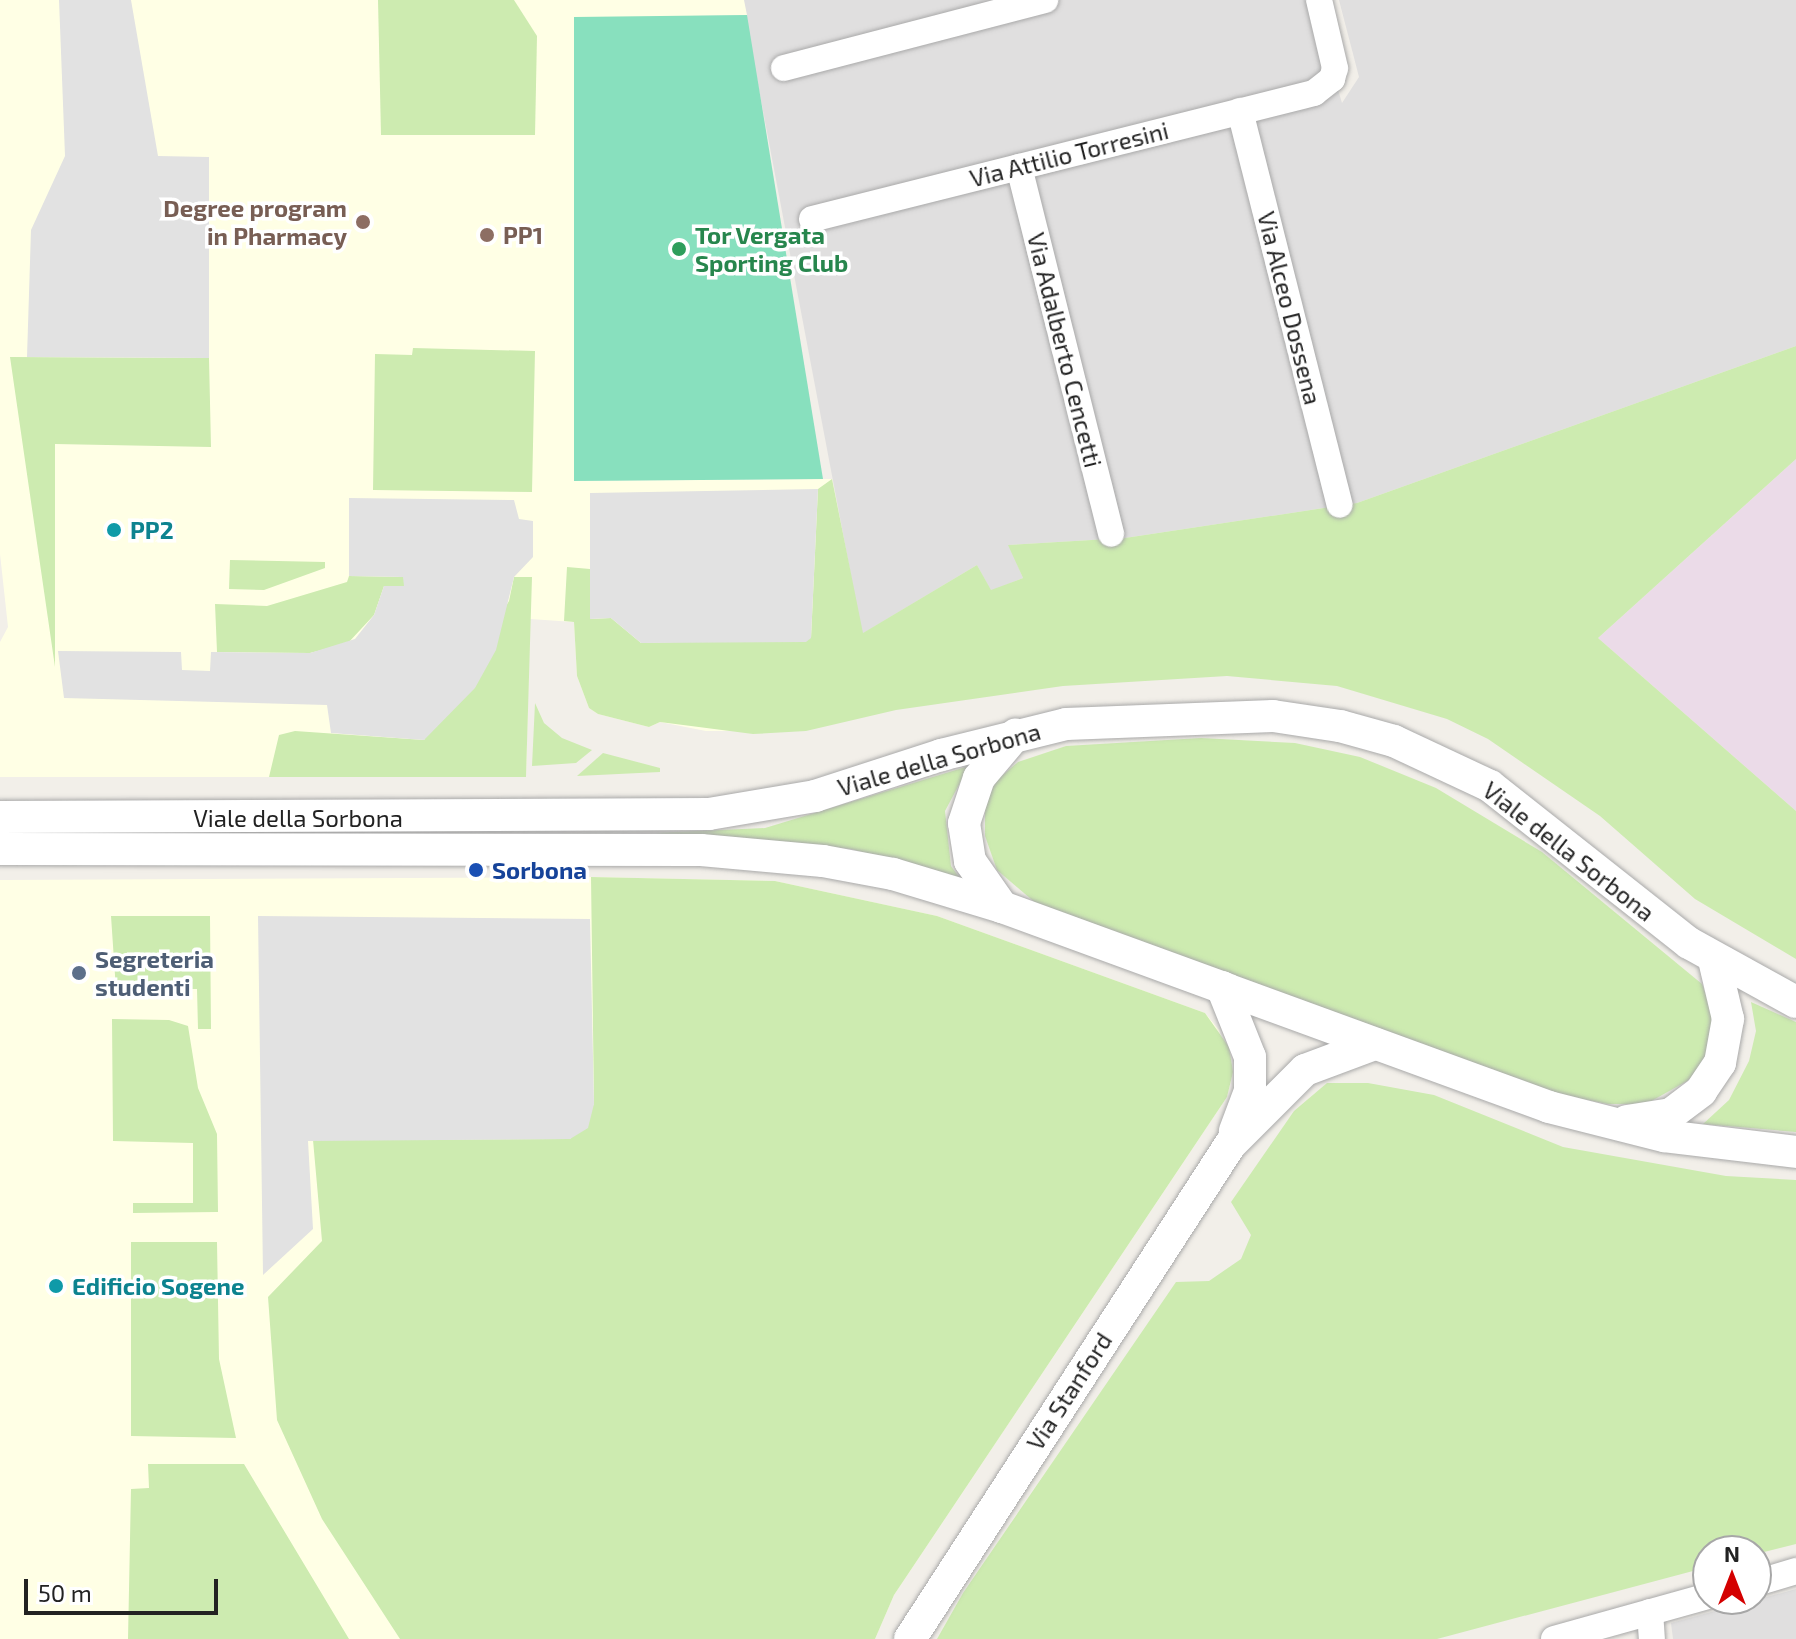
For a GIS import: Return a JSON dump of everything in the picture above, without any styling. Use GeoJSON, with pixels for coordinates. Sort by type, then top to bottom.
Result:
{"type":"FeatureCollection","features":[{"type":"Feature","properties":{"kind":"street"},"geometry":{"type":"LineString","coordinates":[[784,68],[1045,0]]}},
{"type":"Feature","properties":{"kind":"street","name":"Via Attilio Torresini"},"geometry":{"type":"LineString","coordinates":[[812,219],[1324,87],[1335,68],[1319,0]]}},
{"type":"Feature","properties":{"kind":"street","name":"Via Alceo Dossena"},"geometry":{"type":"LineString","coordinates":[[1240,111],[1340,505]]}},
{"type":"Feature","properties":{"kind":"street","name":"Via Adalberto Cencetti"},"geometry":{"type":"LineString","coordinates":[[1019,167],[1111,534]]}},
{"type":"Feature","properties":{"kind":"street","name":"Viale della Sorbona"},"geometry":{"type":"LineString","coordinates":[[0,817],[709,814],[815,796],[1016,734],[1141,718],[1257,715],[1340,726],[1394,741],[1443,761],[1516,803],[1714,960],[1796,1002]]}},
{"type":"Feature","properties":{"kind":"street"},"geometry":{"type":"LineString","coordinates":[[1002,907],[970,861],[964,823],[979,778],[1016,734]]}},
{"type":"Feature","properties":{"kind":"street","name":"Viale della Sorbona"},"geometry":{"type":"LineString","coordinates":[[0,849],[737,852],[882,872],[1002,907],[1375,1044],[1596,1120],[1703,1143],[1796,1152]]}},
{"type":"Feature","properties":{"kind":"street"},"geometry":{"type":"LineString","coordinates":[[1596,1120],[1640,1121],[1671,1114],[1711,1079],[1728,1035],[1714,960]]}},
{"type":"Feature","properties":{"kind":"street","name":"Via Stanford"},"geometry":{"type":"LineString","coordinates":[[1222,987],[1248,1044],[1251,1070],[1250,1091],[1230,1145]]}},
{"type":"Feature","properties":{"kind":"street","name":"Via Stanford"},"geometry":{"type":"LineString","coordinates":[[910,1639],[1230,1145],[1294,1077],[1317,1062],[1375,1044]]}},
{"type":"Feature","properties":{"kind":"street"},"geometry":{"type":"LineString","coordinates":[[1772,1578],[1796,1571]]}},
{"type":"Feature","properties":{"kind":"street"},"geometry":{"type":"LineString","coordinates":[[1554,1639],[1692,1600]]}},
{"type":"Feature","properties":{"kind":"street"},"geometry":{"type":"LineString","coordinates":[[1650,1612],[1652,1639]]}},
{"type":"Feature","properties":{"kind":"shaded area"},"geometry":{"type":"Polygon","coordinates":[[[0,0],[744,0],[747,15],[574,18],[574,481],[832,479],[862,634],[806,731],[706,731],[660,722],[649,727],[598,714],[589,708],[577,676],[574,622],[530,619],[526,777],[0,777],[0,642],[8,627],[0,554],[0,0]]]}},
{"type":"Feature","properties":{"kind":"shaded area"},"geometry":{"type":"Polygon","coordinates":[[[59,0],[131,0],[158,156],[209,157],[209,358],[27,357],[31,230],[65,156],[59,0]]]}},
{"type":"Feature","properties":{"kind":"shaded area"},"geometry":{"type":"Polygon","coordinates":[[[742,0],[1311,0],[1342,103],[1359,77],[1339,0],[1796,0],[1796,346],[1357,503],[1125,538],[1009,545],[1023,578],[991,591],[977,565],[862,634],[742,0]]]}},
{"type":"Feature","properties":{"kind":"shaded area"},"geometry":{"type":"Polygon","coordinates":[[[1796,459],[1796,811],[1598,638],[1796,459]]]}},
{"type":"Feature","properties":{"kind":"shaded area"},"geometry":{"type":"Polygon","coordinates":[[[818,489],[811,638],[806,642],[641,643],[611,618],[590,619],[590,493],[818,489]]]}},
{"type":"Feature","properties":{"kind":"shaded area"},"geometry":{"type":"Polygon","coordinates":[[[349,498],[514,500],[519,519],[533,521],[533,557],[514,577],[496,650],[475,688],[424,740],[331,733],[327,705],[64,698],[58,651],[181,652],[182,670],[210,671],[211,652],[310,653],[355,639],[374,615],[384,586],[404,586],[403,577],[349,576],[349,498]]]}},
{"type":"Feature","properties":{"kind":"shaded area"},"geometry":{"type":"Polygon","coordinates":[[[591,877],[775,881],[937,916],[1205,1013],[1219,1030],[1233,1072],[1227,1097],[894,1595],[875,1639],[0,1639],[0,880],[591,877]]]}},
{"type":"Feature","properties":{"kind":"shaded area"},"geometry":{"type":"Polygon","coordinates":[[[258,916],[590,919],[594,1104],[588,1128],[570,1139],[308,1141],[313,1229],[263,1275],[258,916]]]}},
{"type":"Feature","properties":{"kind":"shaded area"},"geometry":{"type":"Polygon","coordinates":[[[1796,1589],[1796,1639],[1673,1639],[1671,1623],[1700,1615],[1772,1615],[1772,1596],[1796,1589]]]}},
{"type":"Feature","properties":{"kind":"green space"},"geometry":{"type":"Polygon","coordinates":[[[378,0],[514,0],[537,36],[535,135],[381,135],[378,0]]]}},
{"type":"Feature","properties":{"kind":"green space","name":"Tor Vergata Sporting Club"},"geometry":{"type":"Polygon","coordinates":[[[747,15],[823,479],[574,481],[574,17],[747,15]]]}},
{"type":"Feature","properties":{"kind":"green space"},"geometry":{"type":"Polygon","coordinates":[[[1796,346],[1796,459],[1598,638],[1796,811],[1796,959],[1695,899],[1600,816],[1488,739],[1447,719],[1337,686],[1227,676],[1063,686],[896,710],[806,731],[753,734],[660,722],[649,727],[598,714],[589,708],[577,676],[574,622],[564,621],[567,567],[590,569],[590,619],[611,618],[641,643],[811,638],[818,489],[832,479],[863,633],[977,565],[991,590],[1023,578],[1008,545],[1125,538],[1357,503],[1796,346]]]}},
{"type":"Feature","properties":{"kind":"green space"},"geometry":{"type":"Polygon","coordinates":[[[413,348],[535,351],[532,492],[373,490],[375,354],[412,355],[413,348]]]}},
{"type":"Feature","properties":{"kind":"green space"},"geometry":{"type":"Polygon","coordinates":[[[10,357],[209,358],[211,447],[55,444],[55,667],[10,357]]]}},
{"type":"Feature","properties":{"kind":"green space"},"geometry":{"type":"Polygon","coordinates":[[[230,560],[325,562],[325,568],[264,590],[229,589],[230,560]]]}},
{"type":"Feature","properties":{"kind":"green space"},"geometry":{"type":"Polygon","coordinates":[[[349,576],[404,577],[404,587],[384,586],[374,615],[348,643],[310,653],[217,652],[215,604],[267,606],[347,582],[349,576]]]}},
{"type":"Feature","properties":{"kind":"green space"},"geometry":{"type":"Polygon","coordinates":[[[514,577],[532,577],[526,777],[269,777],[279,735],[295,731],[424,740],[509,601],[514,577]]]}},
{"type":"Feature","properties":{"kind":"green space"},"geometry":{"type":"Polygon","coordinates":[[[535,703],[544,723],[562,738],[592,750],[576,763],[532,766],[535,703]]]}},
{"type":"Feature","properties":{"kind":"green space"},"geometry":{"type":"Polygon","coordinates":[[[1201,738],[1295,743],[1360,757],[1436,788],[1542,852],[1702,984],[1713,1014],[1714,1035],[1698,1075],[1646,1104],[1608,1104],[1547,1092],[1038,905],[997,870],[985,836],[985,803],[997,780],[1018,762],[1066,746],[1201,738]]]}},
{"type":"Feature","properties":{"kind":"green space"},"geometry":{"type":"Polygon","coordinates":[[[603,753],[660,768],[660,772],[577,776],[603,753]]]}},
{"type":"Feature","properties":{"kind":"green space"},"geometry":{"type":"Polygon","coordinates":[[[969,766],[945,811],[951,866],[961,880],[851,849],[655,833],[765,828],[969,766]]]}},
{"type":"Feature","properties":{"kind":"green space"},"geometry":{"type":"Polygon","coordinates":[[[591,877],[775,881],[937,916],[1205,1013],[1229,1047],[1233,1072],[1227,1097],[894,1595],[875,1639],[400,1639],[322,1519],[277,1420],[268,1297],[322,1241],[313,1140],[570,1139],[594,1104],[591,877]]]}},
{"type":"Feature","properties":{"kind":"green space"},"geometry":{"type":"Polygon","coordinates":[[[111,916],[210,916],[211,1029],[198,1029],[197,989],[116,990],[111,916]]]}},
{"type":"Feature","properties":{"kind":"green space"},"geometry":{"type":"Polygon","coordinates":[[[1751,1002],[1796,1022],[1796,1132],[1703,1124],[1729,1100],[1749,1061],[1756,1031],[1751,1002]]]}},
{"type":"Feature","properties":{"kind":"green space"},"geometry":{"type":"Polygon","coordinates":[[[112,1019],[169,1020],[188,1026],[198,1088],[217,1134],[218,1212],[133,1213],[133,1203],[193,1203],[193,1143],[113,1141],[112,1019]]]}},
{"type":"Feature","properties":{"kind":"green space"},"geometry":{"type":"Polygon","coordinates":[[[1327,1083],[1368,1083],[1434,1095],[1563,1147],[1726,1176],[1796,1180],[1796,1544],[1772,1550],[1772,1535],[1692,1535],[1692,1571],[1437,1639],[937,1639],[963,1593],[1176,1282],[1209,1281],[1241,1259],[1251,1235],[1231,1202],[1294,1111],[1327,1083]]]}},
{"type":"Feature","properties":{"kind":"green space"},"geometry":{"type":"Polygon","coordinates":[[[131,1242],[217,1242],[219,1359],[236,1438],[131,1436],[131,1242]]]}},
{"type":"Feature","properties":{"kind":"green space"},"geometry":{"type":"Polygon","coordinates":[[[148,1464],[244,1464],[349,1639],[128,1639],[131,1489],[149,1488],[148,1464]]]}},
{"type":"Feature","properties":{"kind":"place","name":"Degree program in Pharmacy"},"geometry":{"type":"Point","coordinates":[363,222]}},
{"type":"Feature","properties":{"kind":"place","name":"PP1"},"geometry":{"type":"Point","coordinates":[487,235]}},
{"type":"Feature","properties":{"kind":"place","name":"Tor Vergata Sporting Club"},"geometry":{"type":"Point","coordinates":[679,249]}},
{"type":"Feature","properties":{"kind":"place","name":"PP2"},"geometry":{"type":"Point","coordinates":[114,530]}},
{"type":"Feature","properties":{"kind":"place","name":"Sorbona"},"geometry":{"type":"Point","coordinates":[476,870]}},
{"type":"Feature","properties":{"kind":"place","name":"Segreteria studenti"},"geometry":{"type":"Point","coordinates":[79,973]}},
{"type":"Feature","properties":{"kind":"place","name":"Edificio Sogene"},"geometry":{"type":"Point","coordinates":[56,1286]}}]}
